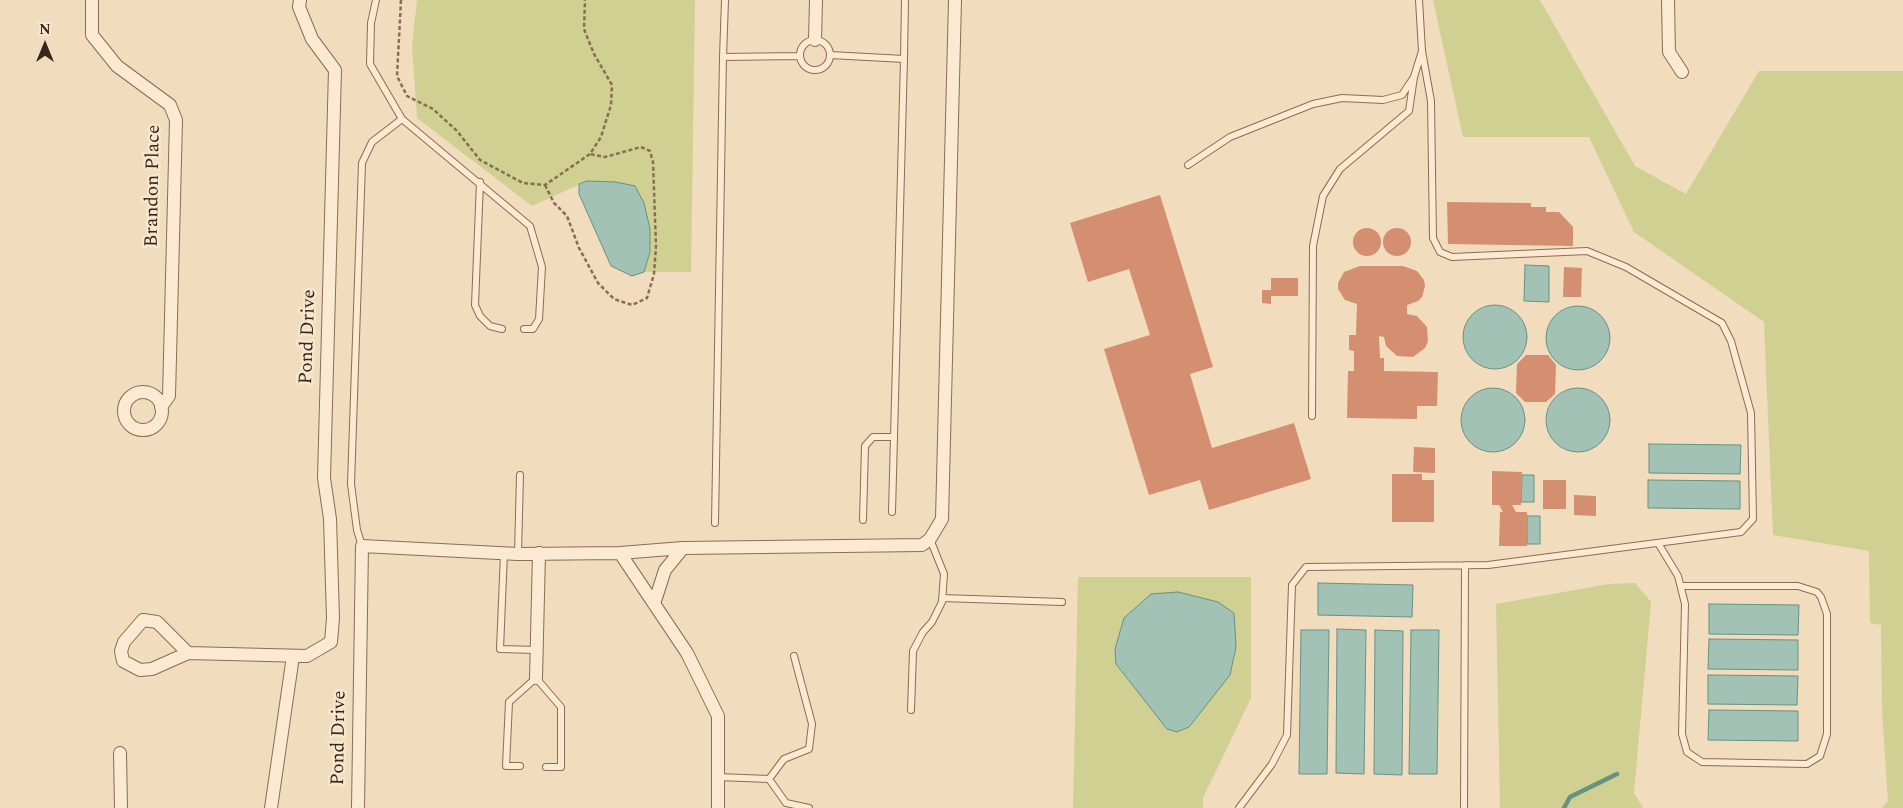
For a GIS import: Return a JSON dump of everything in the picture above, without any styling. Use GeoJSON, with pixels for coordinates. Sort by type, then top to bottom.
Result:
{"type":"FeatureCollection","features":[{"type":"Feature","properties":{"kind":"street","name":"Brandon Place"},"geometry":{"type":"LineString","coordinates":[[92,0],[92,36],[117,66],[170,105],[176,120],[169,396],[161,407]]}},
{"type":"Feature","properties":{"kind":"street","name":"Pond Drive"},"geometry":{"type":"LineString","coordinates":[[188,653],[158,622],[143,620],[124,642],[122,651],[123,661],[140,670],[152,668],[188,653],[307,656],[331,642],[333,618],[330,518],[324,478],[335,70],[312,39],[299,7],[300,0]]}},
{"type":"Feature","properties":{"kind":"street"},"geometry":{"type":"LineString","coordinates":[[815,40],[816,0]]}},
{"type":"Feature","properties":{"kind":"street"},"geometry":{"type":"LineString","coordinates":[[362,546],[518,554],[620,553],[683,548],[922,545],[930,540],[942,519],[955,0]]}},
{"type":"Feature","properties":{"kind":"street"},"geometry":{"type":"LineString","coordinates":[[1668,0],[1669,52],[1682,72]]}},
{"type":"Feature","properties":{"kind":"street","name":"Pond Drive"},"geometry":{"type":"LineString","coordinates":[[358,808],[362,546]]}},
{"type":"Feature","properties":{"kind":"street"},"geometry":{"type":"LineString","coordinates":[[654,604],[664,570],[683,548]]}},
{"type":"Feature","properties":{"kind":"street"},"geometry":{"type":"LineString","coordinates":[[536,678],[539,553]]}},
{"type":"Feature","properties":{"kind":"street"},"geometry":{"type":"LineString","coordinates":[[620,553],[687,653],[718,716],[718,808]]}},
{"type":"Feature","properties":{"kind":"street"},"geometry":{"type":"LineString","coordinates":[[271,808],[293,656]]}},
{"type":"Feature","properties":{"kind":"street"},"geometry":{"type":"LineString","coordinates":[[120,753],[121,808]]}},
{"type":"Feature","properties":{"kind":"lane"},"geometry":{"type":"LineString","coordinates":[[376,0],[371,23],[370,64],[402,120],[480,182],[530,226],[542,267],[539,319],[533,329],[524,329]]}},
{"type":"Feature","properties":{"kind":"lane"},"geometry":{"type":"LineString","coordinates":[[714,522],[724,0]]}},
{"type":"Feature","properties":{"kind":"lane"},"geometry":{"type":"LineString","coordinates":[[892,512],[906,0]]}},
{"type":"Feature","properties":{"kind":"lane"},"geometry":{"type":"LineString","coordinates":[[1238,808],[1272,764],[1287,735],[1292,585],[1306,567],[1488,565],[1741,532],[1753,519],[1751,413],[1730,340],[1722,323],[1626,266],[1587,251],[1452,256],[1440,252],[1433,238],[1431,101],[1422,51],[1419,0]]}},
{"type":"Feature","properties":{"kind":"lane"},"geometry":{"type":"LineString","coordinates":[[815,40],[825,44],[830,55],[825,67],[816,71],[806,68],[799,56],[803,45],[815,40]]}},
{"type":"Feature","properties":{"kind":"lane"},"geometry":{"type":"LineString","coordinates":[[1312,416],[1313,246],[1323,196],[1340,169],[1409,111],[1414,77],[1422,51]]}},
{"type":"Feature","properties":{"kind":"lane"},"geometry":{"type":"LineString","coordinates":[[830,55],[904,59]]}},
{"type":"Feature","properties":{"kind":"lane"},"geometry":{"type":"LineString","coordinates":[[723,57],[799,56]]}},
{"type":"Feature","properties":{"kind":"lane"},"geometry":{"type":"LineString","coordinates":[[1188,165],[1230,137],[1313,104],[1342,98],[1383,100],[1402,95],[1414,77]]}},
{"type":"Feature","properties":{"kind":"lane"},"geometry":{"type":"LineString","coordinates":[[362,546],[357,530],[351,484],[362,163],[372,142],[402,120]]}},
{"type":"Feature","properties":{"kind":"lane"},"geometry":{"type":"LineString","coordinates":[[480,182],[475,305],[480,316],[490,326],[502,329]]}},
{"type":"Feature","properties":{"kind":"lane"},"geometry":{"type":"LineString","coordinates":[[863,520],[865,446],[873,437],[894,436]]}},
{"type":"Feature","properties":{"kind":"lane"},"geometry":{"type":"LineString","coordinates":[[518,554],[520,475]]}},
{"type":"Feature","properties":{"kind":"lane"},"geometry":{"type":"LineString","coordinates":[[911,710],[913,651],[923,632],[932,622],[942,598],[944,574],[930,540]]}},
{"type":"Feature","properties":{"kind":"lane"},"geometry":{"type":"LineString","coordinates":[[1658,543],[1681,586],[1685,604],[1682,734],[1687,752],[1702,762],[1807,764],[1820,756],[1827,734],[1827,614],[1821,597],[1817,592],[1798,586],[1681,586]]}},
{"type":"Feature","properties":{"kind":"lane"},"geometry":{"type":"LineString","coordinates":[[504,553],[500,649],[537,650]]}},
{"type":"Feature","properties":{"kind":"lane"},"geometry":{"type":"LineString","coordinates":[[1464,808],[1465,565]]}},
{"type":"Feature","properties":{"kind":"lane"},"geometry":{"type":"LineString","coordinates":[[942,598],[1062,602]]}},
{"type":"Feature","properties":{"kind":"lane"},"geometry":{"type":"LineString","coordinates":[[770,779],[784,759],[809,749],[812,724],[794,656]]}},
{"type":"Feature","properties":{"kind":"lane"},"geometry":{"type":"LineString","coordinates":[[520,766],[506,766],[508,702],[536,678],[561,707],[561,767],[546,766]]}},
{"type":"Feature","properties":{"kind":"lane"},"geometry":{"type":"LineString","coordinates":[[718,778],[770,779]]}},
{"type":"Feature","properties":{"kind":"lane"},"geometry":{"type":"LineString","coordinates":[[770,779],[786,803],[809,808]]}},
{"type":"Feature","properties":{"kind":"path"},"geometry":{"type":"LineString","coordinates":[[401,0],[397,76],[407,96],[433,109],[457,131],[480,160],[523,183],[545,185],[590,154],[604,129],[611,104],[612,85],[594,54],[584,29],[585,0]]}},
{"type":"Feature","properties":{"kind":"path"},"geometry":{"type":"LineString","coordinates":[[545,185],[554,203],[567,216],[579,248],[598,283],[614,299],[632,305],[646,298],[654,274],[656,246],[650,151],[641,147],[605,157],[590,154]]}},
{"type":"Feature","properties":{"kind":"green space"},"geometry":{"type":"Polygon","coordinates":[[[417,0],[695,0],[691,272],[644,272],[650,252],[587,181],[532,206],[417,118],[412,46],[417,0]]]}},
{"type":"Feature","properties":{"kind":"green space"},"geometry":{"type":"Polygon","coordinates":[[[1433,0],[1540,0],[1635,166],[1686,194],[1759,71],[1903,71],[1903,808],[1882,808],[1888,801],[1882,710],[1881,625],[1870,623],[1869,551],[1773,535],[1764,322],[1634,232],[1589,137],[1463,137],[1433,0]]]}},
{"type":"Feature","properties":{"kind":"green space"},"geometry":{"type":"Polygon","coordinates":[[[1078,577],[1251,577],[1251,698],[1203,798],[1203,808],[1073,808],[1078,577]]]}},
{"type":"Feature","properties":{"kind":"green space"},"geometry":{"type":"Polygon","coordinates":[[[1635,583],[1651,602],[1634,793],[1643,808],[1500,808],[1496,604],[1609,584],[1635,583]]]}},
{"type":"Feature","properties":{"kind":"shaded area"},"geometry":{"type":"Polygon","coordinates":[[[587,181],[616,182],[635,186],[644,203],[650,229],[650,252],[644,272],[632,276],[611,266],[579,194],[579,184],[587,181]]]}},
{"type":"Feature","properties":{"kind":"shaded area"},"geometry":{"type":"Polygon","coordinates":[[[1525,265],[1549,266],[1549,302],[1524,301],[1525,265]]]}},
{"type":"Feature","properties":{"kind":"shaded area"},"geometry":{"type":"Polygon","coordinates":[[[1495,305],[1513,311],[1521,319],[1527,337],[1521,355],[1513,363],[1495,369],[1477,363],[1469,355],[1463,337],[1469,319],[1477,311],[1495,305]]]}},
{"type":"Feature","properties":{"kind":"shaded area"},"geometry":{"type":"Polygon","coordinates":[[[1578,306],[1596,312],[1604,320],[1610,338],[1604,356],[1596,364],[1578,370],[1560,364],[1552,356],[1546,338],[1552,320],[1560,312],[1578,306]]]}},
{"type":"Feature","properties":{"kind":"shaded area"},"geometry":{"type":"Polygon","coordinates":[[[1493,388],[1511,394],[1519,402],[1525,420],[1519,438],[1511,446],[1493,452],[1475,446],[1467,438],[1461,420],[1467,402],[1475,394],[1493,388]]]}},
{"type":"Feature","properties":{"kind":"shaded area"},"geometry":{"type":"Polygon","coordinates":[[[1578,388],[1596,394],[1604,402],[1610,420],[1604,438],[1596,446],[1578,452],[1560,446],[1552,438],[1546,420],[1552,402],[1560,394],[1578,388]]]}},
{"type":"Feature","properties":{"kind":"shaded area"},"geometry":{"type":"Polygon","coordinates":[[[1649,444],[1741,445],[1740,474],[1649,473],[1649,444]]]}},
{"type":"Feature","properties":{"kind":"shaded area"},"geometry":{"type":"Polygon","coordinates":[[[1522,475],[1534,475],[1534,502],[1521,502],[1522,475]]]}},
{"type":"Feature","properties":{"kind":"shaded area"},"geometry":{"type":"Polygon","coordinates":[[[1648,480],[1740,481],[1740,509],[1648,508],[1648,480]]]}},
{"type":"Feature","properties":{"kind":"shaded area"},"geometry":{"type":"Polygon","coordinates":[[[1527,516],[1540,516],[1540,544],[1527,544],[1527,516]]]}},
{"type":"Feature","properties":{"kind":"shaded area"},"geometry":{"type":"Polygon","coordinates":[[[1318,583],[1413,585],[1412,617],[1318,615],[1318,583]]]}},
{"type":"Feature","properties":{"kind":"shaded area"},"geometry":{"type":"Polygon","coordinates":[[[1178,592],[1218,602],[1234,613],[1236,647],[1230,675],[1189,727],[1177,732],[1167,729],[1116,664],[1115,649],[1124,618],[1151,594],[1178,592]]]}},
{"type":"Feature","properties":{"kind":"shaded area"},"geometry":{"type":"Polygon","coordinates":[[[1709,604],[1799,605],[1798,635],[1709,634],[1709,604]]]}},
{"type":"Feature","properties":{"kind":"shaded area"},"geometry":{"type":"Polygon","coordinates":[[[1337,629],[1366,630],[1364,774],[1336,773],[1337,629]]]}},
{"type":"Feature","properties":{"kind":"shaded area"},"geometry":{"type":"Polygon","coordinates":[[[1301,630],[1329,630],[1327,774],[1299,774],[1301,630]]]}},
{"type":"Feature","properties":{"kind":"shaded area"},"geometry":{"type":"Polygon","coordinates":[[[1375,630],[1403,631],[1402,775],[1374,774],[1375,630]]]}},
{"type":"Feature","properties":{"kind":"shaded area"},"geometry":{"type":"Polygon","coordinates":[[[1411,630],[1439,630],[1437,774],[1409,774],[1411,630]]]}},
{"type":"Feature","properties":{"kind":"shaded area"},"geometry":{"type":"Polygon","coordinates":[[[1709,639],[1798,640],[1798,670],[1708,669],[1709,639]]]}},
{"type":"Feature","properties":{"kind":"shaded area"},"geometry":{"type":"Polygon","coordinates":[[[1708,675],[1798,676],[1797,705],[1708,704],[1708,675]]]}},
{"type":"Feature","properties":{"kind":"shaded area"},"geometry":{"type":"Polygon","coordinates":[[[1709,710],[1798,711],[1798,741],[1708,740],[1709,710]]]}},
{"type":"Feature","properties":{"kind":"building"},"geometry":{"type":"Polygon","coordinates":[[[1160,195],[1213,367],[1190,374],[1212,448],[1294,423],[1311,479],[1209,510],[1200,480],[1149,495],[1104,349],[1150,335],[1129,269],[1088,282],[1070,223],[1160,195]]]}},
{"type":"Feature","properties":{"kind":"building"},"geometry":{"type":"Polygon","coordinates":[[[1447,202],[1531,203],[1531,207],[1546,207],[1546,212],[1559,212],[1573,227],[1573,246],[1448,244],[1447,202]]]}},
{"type":"Feature","properties":{"kind":"building"},"geometry":{"type":"Polygon","coordinates":[[[1367,228],[1377,232],[1381,242],[1377,252],[1367,256],[1357,252],[1353,242],[1357,232],[1367,228]]]}},
{"type":"Feature","properties":{"kind":"building"},"geometry":{"type":"Polygon","coordinates":[[[1397,228],[1407,232],[1411,242],[1407,252],[1397,256],[1387,252],[1383,242],[1387,232],[1397,228]]]}},
{"type":"Feature","properties":{"kind":"building"},"geometry":{"type":"Polygon","coordinates":[[[1360,266],[1403,266],[1417,271],[1424,280],[1425,286],[1422,297],[1418,301],[1407,305],[1407,314],[1417,316],[1427,327],[1428,341],[1425,348],[1413,357],[1397,356],[1386,346],[1384,337],[1379,336],[1380,358],[1384,358],[1384,371],[1438,372],[1437,406],[1417,406],[1417,419],[1347,418],[1348,371],[1354,371],[1354,351],[1349,350],[1349,335],[1356,335],[1357,304],[1345,300],[1338,289],[1338,283],[1344,272],[1360,266]]]}},
{"type":"Feature","properties":{"kind":"building"},"geometry":{"type":"Polygon","coordinates":[[[1564,267],[1582,268],[1581,297],[1563,297],[1564,267]]]}},
{"type":"Feature","properties":{"kind":"building"},"geometry":{"type":"Polygon","coordinates":[[[1271,278],[1298,278],[1298,296],[1271,296],[1271,304],[1262,303],[1262,290],[1271,290],[1271,278]]]}},
{"type":"Feature","properties":{"kind":"building"},"geometry":{"type":"Polygon","coordinates":[[[1526,355],[1548,355],[1556,365],[1555,394],[1546,402],[1525,402],[1516,393],[1517,364],[1526,355]]]}},
{"type":"Feature","properties":{"kind":"building"},"geometry":{"type":"Polygon","coordinates":[[[1414,447],[1435,448],[1435,473],[1413,472],[1414,447]]]}},
{"type":"Feature","properties":{"kind":"building"},"geometry":{"type":"Polygon","coordinates":[[[1492,471],[1522,472],[1521,505],[1512,505],[1516,512],[1527,512],[1527,546],[1499,546],[1500,512],[1503,512],[1499,505],[1492,505],[1492,471]]]}},
{"type":"Feature","properties":{"kind":"building"},"geometry":{"type":"Polygon","coordinates":[[[1392,474],[1422,474],[1422,480],[1434,480],[1434,522],[1392,522],[1392,474]]]}},
{"type":"Feature","properties":{"kind":"building"},"geometry":{"type":"Polygon","coordinates":[[[1543,480],[1566,480],[1566,509],[1543,509],[1543,480]]]}},
{"type":"Feature","properties":{"kind":"building"},"geometry":{"type":"Polygon","coordinates":[[[1574,495],[1596,496],[1596,516],[1574,515],[1574,495]]]}},
{"type":"Feature","properties":{"kind":"waterway"},"geometry":{"type":"LineString","coordinates":[[1564,808],[1570,797],[1617,774]]}}]}
